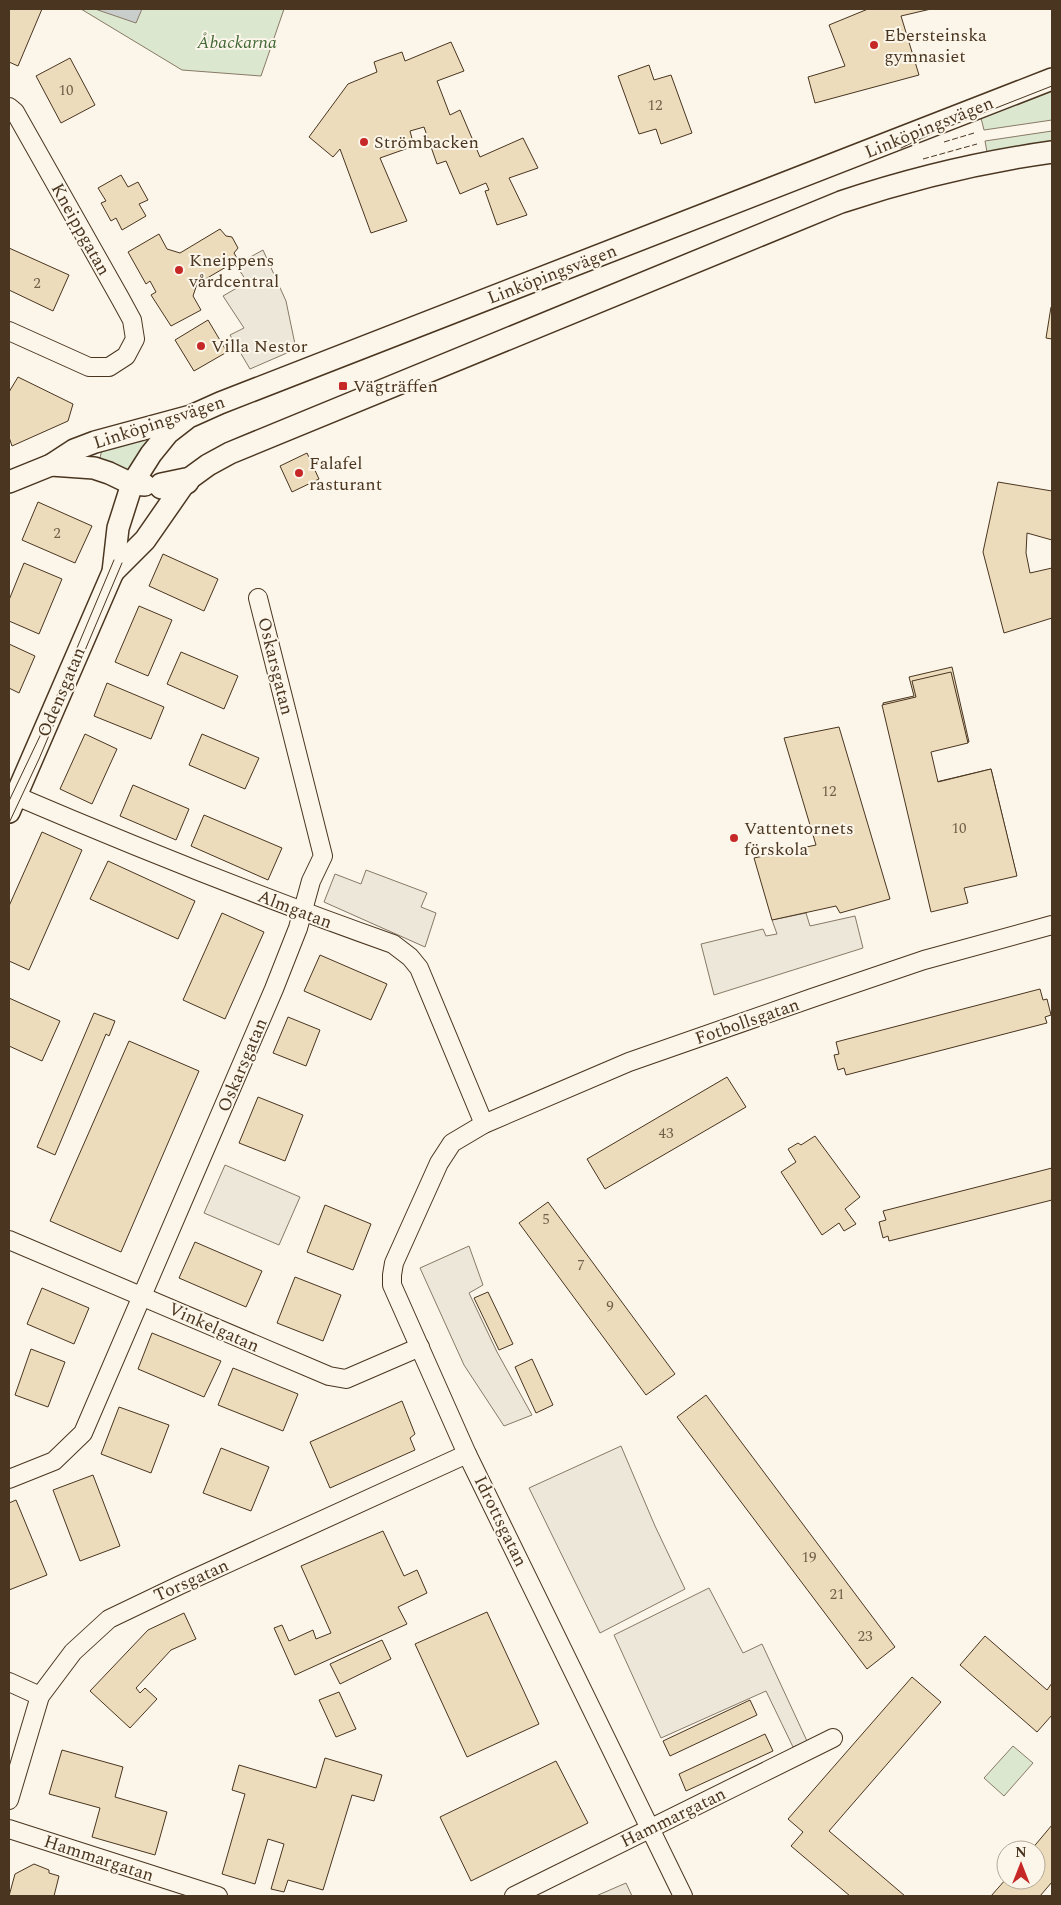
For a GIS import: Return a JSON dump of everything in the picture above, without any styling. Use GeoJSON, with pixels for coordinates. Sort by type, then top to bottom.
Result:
{"type":"FeatureCollection","features":[{"type":"Feature","properties":{"kind":"street","name":"Linköpingsvägen"},"geometry":{"type":"LineString","coordinates":[[9,482],[51,465],[74,450],[102,439],[191,416],[1052,79]]}},
{"type":"Feature","properties":{"kind":"street","name":"Kneippgatan"},"geometry":{"type":"LineString","coordinates":[[9,107],[15,112],[132,320],[135,339],[126,356],[109,368],[89,368],[9,331]]}},
{"type":"Feature","properties":{"kind":"street"},"geometry":{"type":"LineString","coordinates":[[174,483],[230,453],[841,202],[886,187],[953,169],[1052,152]]}},
{"type":"Feature","properties":{"kind":"street","name":"Odensgatan"},"geometry":{"type":"LineString","coordinates":[[11,800],[113,572],[118,528],[132,484],[151,454],[168,433],[191,416]]}},
{"type":"Feature","properties":{"kind":"street","name":"Linköpingsvägen"},"geometry":{"type":"LineString","coordinates":[[51,465],[94,468],[132,484],[174,483]]}},
{"type":"Feature","properties":{"kind":"street","name":"Odensgatan"},"geometry":{"type":"LineString","coordinates":[[113,572],[144,540],[174,483]]}},
{"type":"Feature","properties":{"kind":"street","name":"Oskarsgatan"},"geometry":{"type":"LineString","coordinates":[[9,1479],[54,1461],[83,1433],[274,989],[312,881],[323,856],[258,598]]}},
{"type":"Feature","properties":{"kind":"street","name":"Almgatan"},"geometry":{"type":"LineString","coordinates":[[11,800],[90,828],[302,912],[393,944],[410,957],[419,968],[484,1124]]}},
{"type":"Feature","properties":{"kind":"street","name":"Fotbollsgatan"},"geometry":{"type":"LineString","coordinates":[[452,1142],[484,1124],[629,1062],[924,960],[1052,925]]}},
{"type":"Feature","properties":{"kind":"street","name":"Idrottsgatan"},"geometry":{"type":"LineString","coordinates":[[452,1142],[439,1163],[394,1263],[392,1285],[467,1454],[683,1896]]}},
{"type":"Feature","properties":{"kind":"street","name":"Vinkelgatan"},"geometry":{"type":"LineString","coordinates":[[9,1240],[329,1376],[346,1379],[420,1347]]}},
{"type":"Feature","properties":{"kind":"street","name":"Torsgatan"},"geometry":{"type":"LineString","coordinates":[[9,1800],[40,1696],[73,1652],[109,1619],[122,1611],[467,1454]]}},
{"type":"Feature","properties":{"kind":"street"},"geometry":{"type":"LineString","coordinates":[[9,1682],[40,1696]]}},
{"type":"Feature","properties":{"kind":"street","name":"Hammargatan"},"geometry":{"type":"LineString","coordinates":[[514,1896],[833,1738]]}},
{"type":"Feature","properties":{"kind":"street","name":"Hammargatan"},"geometry":{"type":"LineString","coordinates":[[9,1829],[218,1896]]}},
{"type":"Feature","properties":{"kind":"green space","name":"Åbackarna"},"geometry":{"type":"Polygon","coordinates":[[[81,9],[284,9],[261,76],[182,70],[81,9]]]}},
{"type":"Feature","properties":{"kind":"green space"},"geometry":{"type":"Polygon","coordinates":[[[1052,90],[1052,120],[984,130],[981,118],[1052,90]]]}},
{"type":"Feature","properties":{"kind":"green space"},"geometry":{"type":"Polygon","coordinates":[[[1052,131],[1052,141],[987,152],[985,141],[1052,131]]]}},
{"type":"Feature","properties":{"kind":"green space"},"geometry":{"type":"Polygon","coordinates":[[[149,436],[152,439],[129,473],[102,461],[100,458],[102,449],[149,436]]]}},
{"type":"Feature","properties":{"kind":"green space"},"geometry":{"type":"Polygon","coordinates":[[[1013,1746],[1033,1763],[1004,1796],[984,1778],[1013,1746]]]}},
{"type":"Feature","properties":{"kind":"shaded area"},"geometry":{"type":"Polygon","coordinates":[[[95,9],[142,9],[136,23],[95,9]]]}},
{"type":"Feature","properties":{"kind":"shaded area"},"geometry":{"type":"Polygon","coordinates":[[[263,250],[286,301],[296,349],[250,369],[230,335],[244,328],[223,296],[247,282],[236,265],[263,250]]]}},
{"type":"Feature","properties":{"kind":"shaded area"},"geometry":{"type":"Polygon","coordinates":[[[366,870],[427,893],[421,907],[436,913],[425,947],[324,902],[335,874],[361,884],[366,870]]]}},
{"type":"Feature","properties":{"kind":"shaded area"},"geometry":{"type":"Polygon","coordinates":[[[806,913],[810,926],[855,916],[863,948],[714,995],[701,944],[763,929],[766,936],[777,934],[772,920],[806,913]]]}},
{"type":"Feature","properties":{"kind":"shaded area"},"geometry":{"type":"Polygon","coordinates":[[[225,1165],[300,1197],[279,1245],[204,1213],[225,1165]]]}},
{"type":"Feature","properties":{"kind":"shaded area"},"geometry":{"type":"Polygon","coordinates":[[[469,1246],[483,1285],[469,1293],[497,1352],[532,1415],[504,1426],[464,1365],[420,1268],[469,1246]]]}},
{"type":"Feature","properties":{"kind":"shaded area"},"geometry":{"type":"Polygon","coordinates":[[[621,1446],[655,1526],[685,1589],[600,1633],[529,1488],[621,1446]]]}},
{"type":"Feature","properties":{"kind":"shaded area"},"geometry":{"type":"Polygon","coordinates":[[[709,1588],[743,1653],[762,1644],[807,1741],[793,1747],[766,1691],[661,1738],[614,1635],[709,1588]]]}},
{"type":"Feature","properties":{"kind":"shaded area"},"geometry":{"type":"Polygon","coordinates":[[[626,1883],[632,1896],[596,1896],[626,1883]]]}},
{"type":"Feature","properties":{"kind":"building"},"geometry":{"type":"Polygon","coordinates":[[[9,9],[42,9],[18,66],[9,62],[9,9]]]}},
{"type":"Feature","properties":{"kind":"building","name":"Ebersteinska gymnasiet"},"geometry":{"type":"Polygon","coordinates":[[[868,9],[931,9],[901,16],[919,75],[815,103],[808,77],[845,66],[829,25],[868,9]]]}},
{"type":"Feature","properties":{"kind":"building","name":"Strömbacken"},"geometry":{"type":"Polygon","coordinates":[[[451,42],[464,71],[437,81],[450,115],[460,110],[480,157],[523,138],[538,168],[509,178],[527,215],[497,225],[485,191],[489,190],[486,183],[460,194],[446,161],[437,164],[424,127],[410,131],[414,146],[380,158],[407,221],[371,233],[340,149],[333,157],[309,137],[348,84],[377,72],[374,62],[402,52],[405,61],[451,42]]]}},
{"type":"Feature","properties":{"kind":"building"},"geometry":{"type":"Polygon","coordinates":[[[70,58],[95,105],[61,123],[36,76],[70,58]]]}},
{"type":"Feature","properties":{"kind":"building"},"geometry":{"type":"Polygon","coordinates":[[[649,65],[654,80],[671,75],[692,133],[661,144],[656,129],[639,134],[618,76],[649,65]]]}},
{"type":"Feature","properties":{"kind":"building"},"geometry":{"type":"Polygon","coordinates":[[[121,175],[128,187],[138,182],[148,200],[139,204],[146,216],[122,230],[116,218],[111,221],[101,203],[106,201],[98,188],[121,175]]]}},
{"type":"Feature","properties":{"kind":"building","name":"Kneippens vårdcentral"},"geometry":{"type":"Polygon","coordinates":[[[220,229],[226,236],[232,237],[238,248],[234,253],[238,260],[197,284],[193,296],[201,310],[171,326],[151,295],[156,292],[150,281],[146,284],[128,252],[159,234],[167,249],[180,253],[220,229]]]}},
{"type":"Feature","properties":{"kind":"building"},"geometry":{"type":"Polygon","coordinates":[[[9,248],[69,275],[53,311],[9,290],[9,248]]]}},
{"type":"Feature","properties":{"kind":"building"},"geometry":{"type":"Polygon","coordinates":[[[1052,308],[1052,339],[1046,338],[1052,308]]]}},
{"type":"Feature","properties":{"kind":"building","name":"Villa Nestor"},"geometry":{"type":"Polygon","coordinates":[[[208,320],[227,352],[194,371],[175,340],[208,320]]]}},
{"type":"Feature","properties":{"kind":"building"},"geometry":{"type":"Polygon","coordinates":[[[18,377],[73,404],[68,421],[12,446],[9,437],[9,392],[18,377]]]}},
{"type":"Feature","properties":{"kind":"building","name":"Falafel rasturant"},"geometry":{"type":"Polygon","coordinates":[[[307,453],[319,479],[292,492],[280,466],[307,453]]]}},
{"type":"Feature","properties":{"kind":"building"},"geometry":{"type":"Polygon","coordinates":[[[998,482],[1052,491],[1052,540],[1027,533],[1026,553],[1030,573],[1052,568],[1052,618],[1004,633],[983,552],[998,482]]]}},
{"type":"Feature","properties":{"kind":"building"},"geometry":{"type":"Polygon","coordinates":[[[38,502],[92,526],[75,563],[22,540],[38,502]]]}},
{"type":"Feature","properties":{"kind":"building"},"geometry":{"type":"Polygon","coordinates":[[[163,554],[218,579],[204,611],[149,586],[163,554]]]}},
{"type":"Feature","properties":{"kind":"building"},"geometry":{"type":"Polygon","coordinates":[[[24,563],[62,579],[39,634],[9,621],[9,600],[24,563]]]}},
{"type":"Feature","properties":{"kind":"building"},"geometry":{"type":"Polygon","coordinates":[[[139,606],[172,620],[148,676],[115,662],[139,606]]]}},
{"type":"Feature","properties":{"kind":"building"},"geometry":{"type":"Polygon","coordinates":[[[9,644],[35,656],[19,693],[9,688],[9,644]]]}},
{"type":"Feature","properties":{"kind":"building"},"geometry":{"type":"Polygon","coordinates":[[[181,652],[238,676],[224,709],[167,684],[181,652]]]}},
{"type":"Feature","properties":{"kind":"building"},"geometry":{"type":"Polygon","coordinates":[[[952,667],[969,742],[928,751],[936,782],[991,769],[1016,873],[961,886],[965,901],[931,909],[883,703],[914,696],[909,677],[952,667]]]}},
{"type":"Feature","properties":{"kind":"building"},"geometry":{"type":"Polygon","coordinates":[[[951,672],[968,743],[931,752],[938,782],[991,769],[1017,876],[964,888],[968,903],[931,912],[882,705],[916,697],[912,681],[951,672]]]}},
{"type":"Feature","properties":{"kind":"building"},"geometry":{"type":"Polygon","coordinates":[[[107,683],[164,707],[151,739],[94,716],[107,683]]]}},
{"type":"Feature","properties":{"kind":"building","name":"Vattentornets förskola"},"geometry":{"type":"Polygon","coordinates":[[[839,727],[890,899],[840,913],[836,906],[772,920],[754,858],[816,845],[784,738],[839,727]]]}},
{"type":"Feature","properties":{"kind":"building"},"geometry":{"type":"Polygon","coordinates":[[[85,734],[117,749],[92,804],[60,789],[85,734]]]}},
{"type":"Feature","properties":{"kind":"building"},"geometry":{"type":"Polygon","coordinates":[[[202,734],[259,758],[245,789],[189,765],[202,734]]]}},
{"type":"Feature","properties":{"kind":"building"},"geometry":{"type":"Polygon","coordinates":[[[133,785],[189,809],[176,840],[120,816],[133,785]]]}},
{"type":"Feature","properties":{"kind":"building"},"geometry":{"type":"Polygon","coordinates":[[[204,815],[282,848],[268,880],[191,846],[204,815]]]}},
{"type":"Feature","properties":{"kind":"building"},"geometry":{"type":"Polygon","coordinates":[[[42,832],[82,850],[29,970],[9,961],[9,906],[42,832]]]}},
{"type":"Feature","properties":{"kind":"building"},"geometry":{"type":"Polygon","coordinates":[[[108,861],[195,901],[178,939],[90,899],[108,861]]]}},
{"type":"Feature","properties":{"kind":"building"},"geometry":{"type":"Polygon","coordinates":[[[222,913],[264,932],[225,1019],[183,1000],[222,913]]]}},
{"type":"Feature","properties":{"kind":"building"},"geometry":{"type":"Polygon","coordinates":[[[320,955],[387,984],[371,1020],[304,991],[320,955]]]}},
{"type":"Feature","properties":{"kind":"building"},"geometry":{"type":"Polygon","coordinates":[[[1040,989],[1043,1000],[1047,999],[1051,1015],[1045,1017],[1047,1023],[846,1075],[844,1068],[838,1070],[834,1055],[839,1054],[836,1042],[1040,989]]]}},
{"type":"Feature","properties":{"kind":"building"},"geometry":{"type":"Polygon","coordinates":[[[9,998],[60,1021],[42,1061],[9,1046],[9,998]]]}},
{"type":"Feature","properties":{"kind":"building"},"geometry":{"type":"Polygon","coordinates":[[[94,1013],[115,1021],[109,1036],[106,1034],[55,1155],[37,1147],[94,1013]]]}},
{"type":"Feature","properties":{"kind":"building"},"geometry":{"type":"Polygon","coordinates":[[[288,1017],[320,1030],[306,1066],[273,1053],[288,1017]]]}},
{"type":"Feature","properties":{"kind":"building"},"geometry":{"type":"Polygon","coordinates":[[[129,1041],[199,1071],[121,1252],[50,1221],[129,1041]]]}},
{"type":"Feature","properties":{"kind":"building"},"geometry":{"type":"Polygon","coordinates":[[[727,1077],[746,1107],[605,1189],[587,1159],[727,1077]]]}},
{"type":"Feature","properties":{"kind":"building"},"geometry":{"type":"Polygon","coordinates":[[[258,1097],[303,1115],[285,1161],[239,1143],[258,1097]]]}},
{"type":"Feature","properties":{"kind":"building"},"geometry":{"type":"Polygon","coordinates":[[[815,1136],[860,1197],[845,1209],[856,1224],[844,1231],[839,1223],[822,1235],[781,1172],[796,1162],[788,1149],[798,1143],[801,1145],[815,1136]]]}},
{"type":"Feature","properties":{"kind":"building"},"geometry":{"type":"Polygon","coordinates":[[[1052,1168],[1052,1200],[889,1241],[888,1236],[883,1238],[879,1222],[886,1220],[883,1211],[1052,1168]]]}},
{"type":"Feature","properties":{"kind":"building"},"geometry":{"type":"Polygon","coordinates":[[[548,1202],[675,1374],[646,1395],[519,1223],[548,1202]]]}},
{"type":"Feature","properties":{"kind":"building"},"geometry":{"type":"Polygon","coordinates":[[[325,1205],[371,1224],[353,1270],[307,1252],[325,1205]]]}},
{"type":"Feature","properties":{"kind":"building"},"geometry":{"type":"Polygon","coordinates":[[[195,1242],[262,1271],[246,1307],[179,1278],[195,1242]]]}},
{"type":"Feature","properties":{"kind":"building"},"geometry":{"type":"Polygon","coordinates":[[[295,1277],[341,1295],[323,1341],[277,1323],[295,1277]]]}},
{"type":"Feature","properties":{"kind":"building"},"geometry":{"type":"Polygon","coordinates":[[[42,1288],[89,1308],[74,1344],[27,1324],[42,1288]]]}},
{"type":"Feature","properties":{"kind":"building"},"geometry":{"type":"Polygon","coordinates":[[[488,1292],[513,1344],[499,1350],[474,1298],[488,1292]]]}},
{"type":"Feature","properties":{"kind":"building"},"geometry":{"type":"Polygon","coordinates":[[[152,1333],[221,1361],[204,1397],[138,1369],[152,1333]]]}},
{"type":"Feature","properties":{"kind":"building"},"geometry":{"type":"Polygon","coordinates":[[[31,1349],[65,1362],[48,1407],[15,1395],[31,1349]]]}},
{"type":"Feature","properties":{"kind":"building"},"geometry":{"type":"Polygon","coordinates":[[[532,1359],[553,1405],[536,1413],[515,1367],[532,1359]]]}},
{"type":"Feature","properties":{"kind":"building"},"geometry":{"type":"Polygon","coordinates":[[[233,1368],[298,1394],[283,1431],[218,1405],[233,1368]]]}},
{"type":"Feature","properties":{"kind":"building"},"geometry":{"type":"Polygon","coordinates":[[[706,1395],[895,1647],[867,1669],[677,1417],[706,1395]]]}},
{"type":"Feature","properties":{"kind":"building"},"geometry":{"type":"Polygon","coordinates":[[[402,1401],[415,1434],[410,1438],[415,1450],[330,1488],[310,1442],[402,1401]]]}},
{"type":"Feature","properties":{"kind":"building"},"geometry":{"type":"Polygon","coordinates":[[[119,1407],[169,1425],[151,1473],[101,1454],[119,1407]]]}},
{"type":"Feature","properties":{"kind":"building"},"geometry":{"type":"Polygon","coordinates":[[[221,1448],[269,1467],[251,1511],[203,1493],[221,1448]]]}},
{"type":"Feature","properties":{"kind":"building"},"geometry":{"type":"Polygon","coordinates":[[[93,1475],[120,1546],[80,1561],[53,1490],[93,1475]]]}},
{"type":"Feature","properties":{"kind":"building"},"geometry":{"type":"Polygon","coordinates":[[[16,1500],[47,1575],[9,1590],[9,1503],[16,1500]]]}},
{"type":"Feature","properties":{"kind":"building"},"geometry":{"type":"Polygon","coordinates":[[[383,1531],[404,1576],[417,1570],[427,1593],[398,1607],[407,1624],[295,1675],[274,1628],[282,1625],[289,1641],[313,1630],[316,1639],[331,1633],[301,1566],[383,1531]]]}},
{"type":"Feature","properties":{"kind":"building"},"geometry":{"type":"Polygon","coordinates":[[[487,1612],[539,1724],[467,1757],[415,1644],[487,1612]]]}},
{"type":"Feature","properties":{"kind":"building"},"geometry":{"type":"Polygon","coordinates":[[[184,1613],[196,1639],[171,1650],[136,1688],[140,1693],[145,1688],[157,1699],[130,1728],[90,1691],[148,1630],[184,1613]]]}},
{"type":"Feature","properties":{"kind":"building"},"geometry":{"type":"Polygon","coordinates":[[[985,1636],[1047,1690],[1052,1683],[1052,1715],[1037,1732],[960,1665],[985,1636]]]}},
{"type":"Feature","properties":{"kind":"building"},"geometry":{"type":"Polygon","coordinates":[[[382,1640],[391,1659],[340,1684],[330,1664],[382,1640]]]}},
{"type":"Feature","properties":{"kind":"building"},"geometry":{"type":"Polygon","coordinates":[[[912,1677],[941,1702],[829,1831],[905,1896],[850,1896],[791,1846],[803,1832],[788,1819],[912,1677]]]}},
{"type":"Feature","properties":{"kind":"building"},"geometry":{"type":"Polygon","coordinates":[[[339,1692],[356,1729],[336,1737],[319,1700],[339,1692]]]}},
{"type":"Feature","properties":{"kind":"building"},"geometry":{"type":"Polygon","coordinates":[[[750,1700],[757,1715],[670,1756],[663,1741],[750,1700]]]}},
{"type":"Feature","properties":{"kind":"building"},"geometry":{"type":"Polygon","coordinates":[[[765,1734],[773,1751],[686,1791],[679,1774],[765,1734]]]}},
{"type":"Feature","properties":{"kind":"building"},"geometry":{"type":"Polygon","coordinates":[[[62,1750],[123,1767],[115,1797],[167,1812],[155,1855],[92,1837],[100,1808],[49,1794],[62,1750]]]}},
{"type":"Feature","properties":{"kind":"building"},"geometry":{"type":"Polygon","coordinates":[[[325,1758],[382,1775],[374,1801],[352,1795],[323,1890],[288,1880],[284,1892],[271,1889],[284,1844],[268,1839],[255,1884],[222,1874],[245,1794],[232,1790],[239,1765],[316,1788],[325,1758]]]}},
{"type":"Feature","properties":{"kind":"building"},"geometry":{"type":"Polygon","coordinates":[[[556,1761],[588,1823],[471,1881],[440,1817],[556,1761]]]}},
{"type":"Feature","properties":{"kind":"building"},"geometry":{"type":"Polygon","coordinates":[[[1052,1825],[1052,1882],[1046,1889],[1046,1840],[1039,1840],[1052,1825]]]}},
{"type":"Feature","properties":{"kind":"building"},"geometry":{"type":"Polygon","coordinates":[[[34,1864],[49,1870],[49,1873],[59,1876],[54,1896],[9,1896],[15,1874],[34,1864]]]}},
{"type":"Feature","properties":{"kind":"building"},"geometry":{"type":"Polygon","coordinates":[[[996,1890],[1045,1890],[1040,1896],[991,1896],[996,1890]]]}},
{"type":"Feature","properties":{"kind":"tram line"},"geometry":{"type":"LineString","coordinates":[[901,148],[940,130],[1052,86]]}},
{"type":"Feature","properties":{"kind":"tram line"},"geometry":{"type":"LineString","coordinates":[[9,801],[40,736],[114,560]]}},
{"type":"Feature","properties":{"kind":"tram line"},"geometry":{"type":"LineString","coordinates":[[9,823],[39,759],[122,563]]}},
{"type":"Feature","properties":{"kind":"fence"},"geometry":{"type":"LineString","coordinates":[[944,142],[974,133]]}},
{"type":"Feature","properties":{"kind":"fence"},"geometry":{"type":"LineString","coordinates":[[923,159],[977,144]]}},
{"type":"Feature","properties":{"kind":"place","name":"Ebersteinska gymnasiet"},"geometry":{"type":"Point","coordinates":[874,45]}},
{"type":"Feature","properties":{"kind":"place","name":"Strömbacken"},"geometry":{"type":"Point","coordinates":[364,142]}},
{"type":"Feature","properties":{"kind":"place","name":"Kneippens vårdcentral"},"geometry":{"type":"Point","coordinates":[179,270]}},
{"type":"Feature","properties":{"kind":"place","name":"Villa Nestor"},"geometry":{"type":"Point","coordinates":[201,346]}},
{"type":"Feature","properties":{"kind":"place","name":"Vägträffen"},"geometry":{"type":"Point","coordinates":[343,386]}},
{"type":"Feature","properties":{"kind":"place","name":"Falafel rasturant"},"geometry":{"type":"Point","coordinates":[299,473]}},
{"type":"Feature","properties":{"kind":"place","name":"Vattentornets förskola"},"geometry":{"type":"Point","coordinates":[734,838]}}]}
